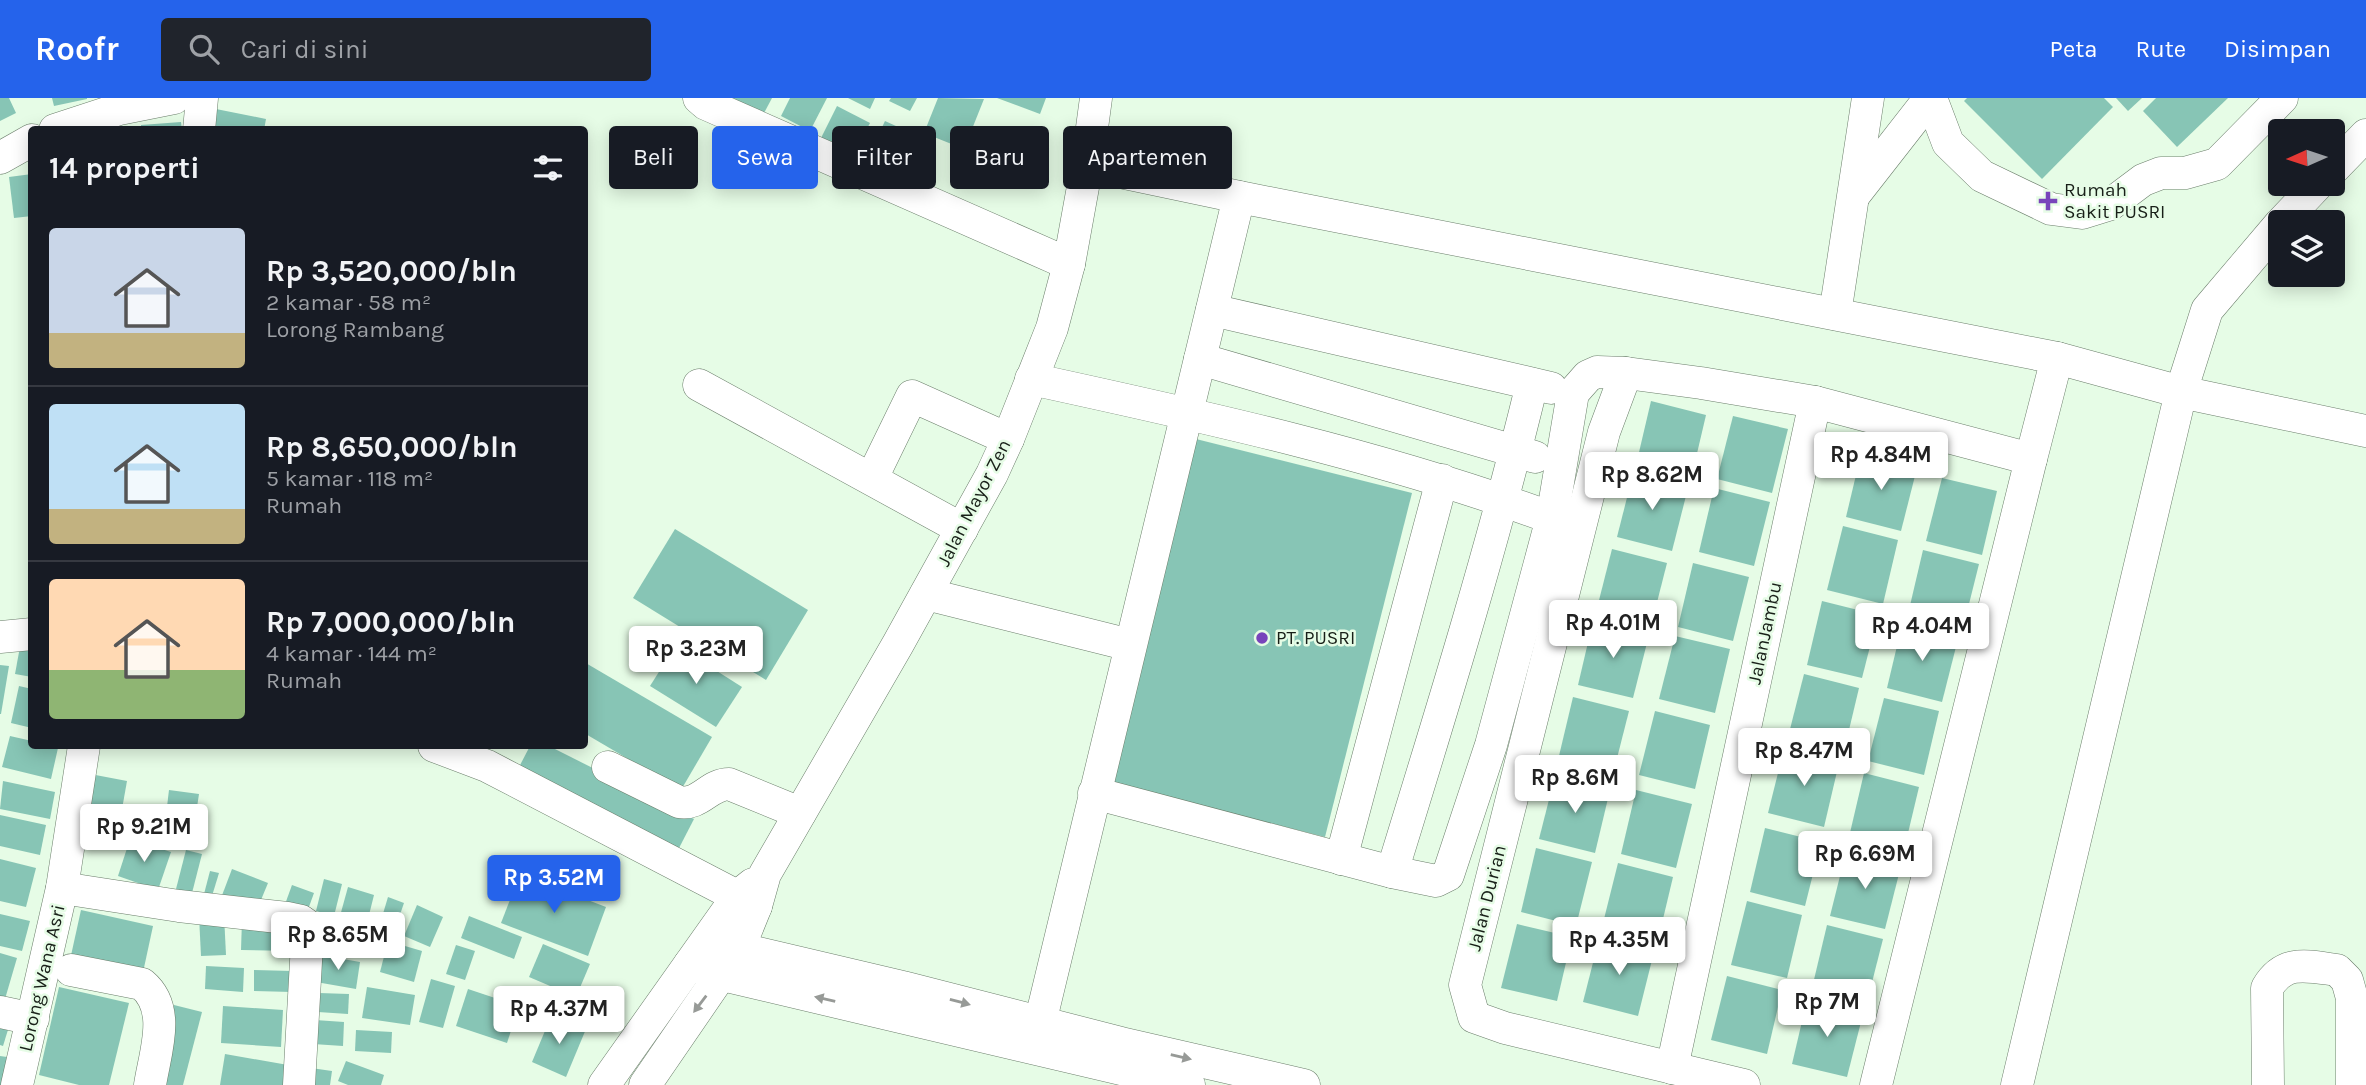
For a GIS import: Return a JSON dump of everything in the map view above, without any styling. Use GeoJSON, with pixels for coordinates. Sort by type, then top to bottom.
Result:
{"type":"FeatureCollection","features":[{"type":"Feature","properties":{"kind":"street"},"geometry":{"type":"LineString","coordinates":[[67,126],[119,109],[174,98]]}},
{"type":"Feature","properties":{"kind":"street"},"geometry":{"type":"LineString","coordinates":[[199,126],[202,98]]}},
{"type":"Feature","properties":{"kind":"street"},"geometry":{"type":"LineString","coordinates":[[699,98],[1069,264]]}},
{"type":"Feature","properties":{"kind":"street","name":"Jalan Mayor Zen"},"geometry":{"type":"LineString","coordinates":[[1092,126],[1096,98]]}},
{"type":"Feature","properties":{"kind":"street"},"geometry":{"type":"LineString","coordinates":[[1835,314],[1868,98]]}},
{"type":"Feature","properties":{"kind":"street"},"geometry":{"type":"LineString","coordinates":[[1853,197],[1930,98]]}},
{"type":"Feature","properties":{"kind":"street"},"geometry":{"type":"LineString","coordinates":[[1930,98],[1948,143],[1982,176],[2051,209],[2082,213],[2111,204],[2143,180],[2161,173],[2185,173],[2217,164],[2282,98]]}},
{"type":"Feature","properties":{"kind":"street"},"geometry":{"type":"LineString","coordinates":[[2345,157],[2366,137]]}},
{"type":"Feature","properties":{"kind":"street"},"geometry":{"type":"LineString","coordinates":[[0,158],[28,142]]}},
{"type":"Feature","properties":{"kind":"street","name":"Jalan Mayor Zen"},"geometry":{"type":"LineString","coordinates":[[604,1085],[699,953],[747,901],[765,874],[992,474],[1052,328],[1069,264],[1083,189]]}},
{"type":"Feature","properties":{"kind":"street"},"geometry":{"type":"LineString","coordinates":[[1202,189],[2057,358],[2181,392],[2366,431]]}},
{"type":"Feature","properties":{"kind":"street"},"geometry":{"type":"LineString","coordinates":[[2293,210],[2307,196]]}},
{"type":"Feature","properties":{"kind":"street"},"geometry":{"type":"LineString","coordinates":[[1036,1035],[1240,197]]}},
{"type":"Feature","properties":{"kind":"street"},"geometry":{"type":"LineString","coordinates":[[2017,1085],[2181,392],[2207,310],[2268,238]]}},
{"type":"Feature","properties":{"kind":"street"},"geometry":{"type":"LineString","coordinates":[[1212,310],[1573,393]]}},
{"type":"Feature","properties":{"kind":"street"},"geometry":{"type":"LineString","coordinates":[[1876,1085],[2057,358]]}},
{"type":"Feature","properties":{"kind":"street"},"geometry":{"type":"LineString","coordinates":[[1200,359],[1515,452],[1561,463]]}},
{"type":"Feature","properties":{"kind":"street"},"geometry":{"type":"LineString","coordinates":[[1094,793],[1392,872],[1436,881],[1448,875],[1491,745],[1552,518],[1573,393],[1588,376],[1597,372],[1701,383],[1815,402],[2031,459]]}},
{"type":"Feature","properties":{"kind":"street","name":"Jalan Durian"},"geometry":{"type":"LineString","coordinates":[[1626,373],[1604,432],[1465,985],[1474,1017],[1505,1028],[1672,1068]]}},
{"type":"Feature","properties":{"kind":"street"},"geometry":{"type":"LineString","coordinates":[[1031,379],[1187,412],[1442,480],[1552,518]]}},
{"type":"Feature","properties":{"kind":"street"},"geometry":{"type":"LineString","coordinates":[[699,384],[962,528]]}},
{"type":"Feature","properties":{"kind":"street"},"geometry":{"type":"LineString","coordinates":[[1392,872],[1469,623],[1532,384]]}},
{"type":"Feature","properties":{"kind":"street"},"geometry":{"type":"LineString","coordinates":[[872,478],[912,396],[1008,439]]}},
{"type":"Feature","properties":{"kind":"street","name":"JalanJambu"},"geometry":{"type":"LineString","coordinates":[[1672,1068],[1815,402]]}},
{"type":"Feature","properties":{"kind":"street"},"geometry":{"type":"LineString","coordinates":[[1341,859],[1442,480]]}},
{"type":"Feature","properties":{"kind":"street"},"geometry":{"type":"LineString","coordinates":[[926,594],[1130,645]]}},
{"type":"Feature","properties":{"kind":"street"},"geometry":{"type":"LineString","coordinates":[[0,637],[28,634]]}},
{"type":"Feature","properties":{"kind":"street","name":"Lorong Wana Asri"},"geometry":{"type":"LineString","coordinates":[[17,1085],[62,888],[84,749]]}},
{"type":"Feature","properties":{"kind":"street"},"geometry":{"type":"LineString","coordinates":[[451,749],[491,756],[747,901]]}},
{"type":"Feature","properties":{"kind":"street"},"geometry":{"type":"LineString","coordinates":[[608,767],[680,802],[695,801],[717,785],[729,784],[800,813]]}},
{"type":"Feature","properties":{"kind":"street"},"geometry":{"type":"LineString","coordinates":[[62,888],[179,906],[301,920],[308,926],[299,1085]]}},
{"type":"Feature","properties":{"kind":"street","name":"Jalan Mayor Zen"},"geometry":{"type":"LineString","coordinates":[[645,1085],[739,948],[747,901]]}},
{"type":"Feature","properties":{"kind":"street"},"geometry":{"type":"LineString","coordinates":[[699,953],[739,948],[907,988],[1036,1035],[1103,1075],[1189,1085]]}},
{"type":"Feature","properties":{"kind":"street"},"geometry":{"type":"LineString","coordinates":[[699,953],[722,975],[1304,1085]]}},
{"type":"Feature","properties":{"kind":"street"},"geometry":{"type":"LineString","coordinates":[[2268,1085],[2267,988],[2280,970],[2292,967],[2337,970],[2347,980],[2351,998],[2352,1085]]}},
{"type":"Feature","properties":{"kind":"street"},"geometry":{"type":"LineString","coordinates":[[71,970],[142,984],[157,1001],[160,1016],[150,1085]]}},
{"type":"Feature","properties":{"kind":"street"},"geometry":{"type":"LineString","coordinates":[[0,1012],[33,1018]]}},
{"type":"Feature","properties":{"kind":"street"},"geometry":{"type":"LineString","coordinates":[[1672,1068],[1744,1085]]}},
{"type":"Feature","properties":{"kind":"building"},"geometry":{"type":"Polygon","coordinates":[[[0,98],[9,98],[16,113],[0,121],[0,98]]]}},
{"type":"Feature","properties":{"kind":"building"},"geometry":{"type":"Polygon","coordinates":[[[52,98],[87,98],[87,99],[54,106],[52,98]]]}},
{"type":"Feature","properties":{"kind":"building"},"geometry":{"type":"Polygon","coordinates":[[[733,98],[772,98],[763,115],[733,98]]]}},
{"type":"Feature","properties":{"kind":"building"},"geometry":{"type":"Polygon","coordinates":[[[790,98],[827,98],[813,126],[800,126],[781,116],[790,98]]]}},
{"type":"Feature","properties":{"kind":"building"},"geometry":{"type":"Polygon","coordinates":[[[848,98],[875,98],[870,109],[848,98]]]}},
{"type":"Feature","properties":{"kind":"building"},"geometry":{"type":"Polygon","coordinates":[[[891,98],[917,98],[910,111],[889,101],[891,98]]]}},
{"type":"Feature","properties":{"kind":"building"},"geometry":{"type":"Polygon","coordinates":[[[938,98],[984,99],[973,126],[950,126],[950,143],[936,138],[936,126],[927,126],[938,98]]]}},
{"type":"Feature","properties":{"kind":"building"},"geometry":{"type":"Polygon","coordinates":[[[997,98],[1046,98],[1040,114],[997,98]]]}},
{"type":"Feature","properties":{"kind":"building"},"geometry":{"type":"Polygon","coordinates":[[[1967,98],[2104,98],[2113,107],[2042,179],[1964,101],[1967,98]]]}},
{"type":"Feature","properties":{"kind":"building"},"geometry":{"type":"Polygon","coordinates":[[[2116,98],[2142,98],[2128,111],[2116,98]]]}},
{"type":"Feature","properties":{"kind":"building"},"geometry":{"type":"Polygon","coordinates":[[[2156,98],[2228,98],[2177,147],[2143,111],[2156,98]]]}},
{"type":"Feature","properties":{"kind":"building"},"geometry":{"type":"Polygon","coordinates":[[[837,106],[870,123],[868,126],[832,126],[832,146],[820,140],[837,106]]]}},
{"type":"Feature","properties":{"kind":"building"},"geometry":{"type":"Polygon","coordinates":[[[216,109],[266,119],[265,126],[213,126],[216,109]]]}},
{"type":"Feature","properties":{"kind":"building"},"geometry":{"type":"Polygon","coordinates":[[[885,121],[896,126],[883,126],[885,121]]]}},
{"type":"Feature","properties":{"kind":"building"},"geometry":{"type":"Polygon","coordinates":[[[181,122],[182,126],[141,126],[181,122]]]}},
{"type":"Feature","properties":{"kind":"building"},"geometry":{"type":"Polygon","coordinates":[[[28,175],[28,216],[14,218],[9,177],[28,175]]]}},
{"type":"Feature","properties":{"kind":"building"},"geometry":{"type":"Polygon","coordinates":[[[1651,401],[1706,415],[1691,479],[1636,465],[1651,401]]]}},
{"type":"Feature","properties":{"kind":"building"},"geometry":{"type":"Polygon","coordinates":[[[1733,416],[1788,429],[1772,493],[1717,479],[1733,416]]]}},
{"type":"Feature","properties":{"kind":"building","name":"PT. PUSRI"},"geometry":{"type":"Polygon","coordinates":[[[1196,439],[1412,493],[1325,837],[1114,783],[1196,439]]]}},
{"type":"Feature","properties":{"kind":"building"},"geometry":{"type":"Polygon","coordinates":[[[1861,454],[1917,468],[1901,531],[1846,517],[1861,454]]]}},
{"type":"Feature","properties":{"kind":"building"},"geometry":{"type":"Polygon","coordinates":[[[1633,474],[1688,488],[1672,551],[1617,537],[1633,474]]]}},
{"type":"Feature","properties":{"kind":"building"},"geometry":{"type":"Polygon","coordinates":[[[1942,478],[1997,491],[1982,555],[1926,541],[1942,478]]]}},
{"type":"Feature","properties":{"kind":"building"},"geometry":{"type":"Polygon","coordinates":[[[1714,488],[1770,502],[1754,566],[1699,552],[1714,488]]]}},
{"type":"Feature","properties":{"kind":"building"},"geometry":{"type":"Polygon","coordinates":[[[1843,526],[1898,540],[1883,604],[1827,590],[1843,526]]]}},
{"type":"Feature","properties":{"kind":"building"},"geometry":{"type":"Polygon","coordinates":[[[675,529],[808,610],[766,680],[633,598],[675,529]]]}},
{"type":"Feature","properties":{"kind":"building"},"geometry":{"type":"Polygon","coordinates":[[[1612,549],[1667,563],[1651,626],[1596,612],[1612,549]]]}},
{"type":"Feature","properties":{"kind":"building"},"geometry":{"type":"Polygon","coordinates":[[[1923,550],[1979,564],[1963,628],[1908,614],[1923,550]]]}},
{"type":"Feature","properties":{"kind":"building"},"geometry":{"type":"Polygon","coordinates":[[[1693,563],[1749,577],[1733,641],[1678,627],[1693,563]]]}},
{"type":"Feature","properties":{"kind":"building"},"geometry":{"type":"Polygon","coordinates":[[[1822,601],[1878,615],[1862,678],[1807,665],[1822,601]]]}},
{"type":"Feature","properties":{"kind":"building"},"geometry":{"type":"Polygon","coordinates":[[[1593,621],[1649,635],[1633,698],[1578,685],[1593,621]]]}},
{"type":"Feature","properties":{"kind":"building"},"geometry":{"type":"Polygon","coordinates":[[[1902,625],[1958,639],[1942,702],[1887,688],[1902,625]]]}},
{"type":"Feature","properties":{"kind":"building"},"geometry":{"type":"Polygon","coordinates":[[[22,636],[28,637],[28,676],[15,674],[22,636]]]}},
{"type":"Feature","properties":{"kind":"building"},"geometry":{"type":"Polygon","coordinates":[[[1675,636],[1730,649],[1715,713],[1659,699],[1675,636]]]}},
{"type":"Feature","properties":{"kind":"building"},"geometry":{"type":"Polygon","coordinates":[[[676,645],[742,687],[716,727],[650,686],[676,645]]]}},
{"type":"Feature","properties":{"kind":"building"},"geometry":{"type":"Polygon","coordinates":[[[588,664],[712,737],[681,790],[588,735],[588,664]]]}},
{"type":"Feature","properties":{"kind":"building"},"geometry":{"type":"Polygon","coordinates":[[[0,665],[9,666],[1,714],[0,714],[0,665]]]}},
{"type":"Feature","properties":{"kind":"building"},"geometry":{"type":"Polygon","coordinates":[[[1804,674],[1859,688],[1844,751],[1788,737],[1804,674]]]}},
{"type":"Feature","properties":{"kind":"building"},"geometry":{"type":"Polygon","coordinates":[[[19,686],[28,688],[28,727],[11,723],[19,686]]]}},
{"type":"Feature","properties":{"kind":"building"},"geometry":{"type":"Polygon","coordinates":[[[1573,697],[1629,711],[1613,774],[1558,760],[1573,697]]]}},
{"type":"Feature","properties":{"kind":"building"},"geometry":{"type":"Polygon","coordinates":[[[1884,698],[1939,711],[1924,775],[1868,761],[1884,698]]]}},
{"type":"Feature","properties":{"kind":"building"},"geometry":{"type":"Polygon","coordinates":[[[1655,711],[1710,725],[1695,789],[1639,775],[1655,711]]]}},
{"type":"Feature","properties":{"kind":"building"},"geometry":{"type":"Polygon","coordinates":[[[10,736],[28,740],[28,749],[58,749],[51,779],[2,767],[10,736]]]}},
{"type":"Feature","properties":{"kind":"building"},"geometry":{"type":"Polygon","coordinates":[[[528,749],[555,749],[694,819],[678,850],[518,769],[528,749]]]}},
{"type":"Feature","properties":{"kind":"building"},"geometry":{"type":"Polygon","coordinates":[[[1784,749],[1839,763],[1824,827],[1768,813],[1784,749]]]}},
{"type":"Feature","properties":{"kind":"building"},"geometry":{"type":"Polygon","coordinates":[[[85,773],[127,781],[119,826],[76,818],[85,773]]]}},
{"type":"Feature","properties":{"kind":"building"},"geometry":{"type":"Polygon","coordinates":[[[1864,773],[1919,787],[1904,850],[1849,837],[1864,773]]]}},
{"type":"Feature","properties":{"kind":"building"},"geometry":{"type":"Polygon","coordinates":[[[1555,776],[1610,790],[1595,853],[1539,839],[1555,776]]]}},
{"type":"Feature","properties":{"kind":"building"},"geometry":{"type":"Polygon","coordinates":[[[3,781],[55,792],[50,819],[0,809],[3,781]]]}},
{"type":"Feature","properties":{"kind":"building"},"geometry":{"type":"Polygon","coordinates":[[[169,790],[199,794],[194,827],[165,823],[169,790]]]}},
{"type":"Feature","properties":{"kind":"building"},"geometry":{"type":"Polygon","coordinates":[[[1636,790],[1692,804],[1676,868],[1621,854],[1636,790]]]}},
{"type":"Feature","properties":{"kind":"building"},"geometry":{"type":"Polygon","coordinates":[[[0,815],[46,825],[40,855],[0,846],[0,815]]]}},
{"type":"Feature","properties":{"kind":"building"},"geometry":{"type":"Polygon","coordinates":[[[1765,828],[1821,842],[1805,906],[1750,892],[1765,828]]]}},
{"type":"Feature","properties":{"kind":"building"},"geometry":{"type":"Polygon","coordinates":[[[130,839],[171,852],[158,890],[118,876],[130,839]]]}},
{"type":"Feature","properties":{"kind":"building"},"geometry":{"type":"Polygon","coordinates":[[[1536,848],[1592,862],[1576,926],[1521,912],[1536,848]]]}},
{"type":"Feature","properties":{"kind":"building"},"geometry":{"type":"Polygon","coordinates":[[[186,850],[202,854],[192,893],[176,889],[186,850]]]}},
{"type":"Feature","properties":{"kind":"building"},"geometry":{"type":"Polygon","coordinates":[[[1846,852],[1901,866],[1885,929],[1830,916],[1846,852]]]}},
{"type":"Feature","properties":{"kind":"building"},"geometry":{"type":"Polygon","coordinates":[[[0,859],[36,868],[26,907],[0,901],[0,859]]]}},
{"type":"Feature","properties":{"kind":"building"},"geometry":{"type":"Polygon","coordinates":[[[1618,863],[1673,877],[1658,940],[1602,927],[1618,863]]]}},
{"type":"Feature","properties":{"kind":"building"},"geometry":{"type":"Polygon","coordinates":[[[232,869],[268,883],[256,912],[221,898],[232,869]]]}},
{"type":"Feature","properties":{"kind":"building"},"geometry":{"type":"Polygon","coordinates":[[[210,871],[219,873],[212,896],[204,894],[210,871]]]}},
{"type":"Feature","properties":{"kind":"building"},"geometry":{"type":"Polygon","coordinates":[[[520,874],[606,907],[588,956],[501,923],[520,874]]]}},
{"type":"Feature","properties":{"kind":"building"},"geometry":{"type":"Polygon","coordinates":[[[324,879],[342,884],[334,916],[316,911],[324,879]]]}},
{"type":"Feature","properties":{"kind":"building"},"geometry":{"type":"Polygon","coordinates":[[[292,885],[314,893],[306,915],[284,907],[292,885]]]}},
{"type":"Feature","properties":{"kind":"building"},"geometry":{"type":"Polygon","coordinates":[[[348,887],[374,895],[367,923],[340,916],[348,887]]]}},
{"type":"Feature","properties":{"kind":"building"},"geometry":{"type":"Polygon","coordinates":[[[388,897],[404,903],[394,932],[379,927],[388,897]]]}},
{"type":"Feature","properties":{"kind":"building"},"geometry":{"type":"Polygon","coordinates":[[[1747,901],[1802,915],[1787,978],[1731,965],[1747,901]]]}},
{"type":"Feature","properties":{"kind":"building"},"geometry":{"type":"Polygon","coordinates":[[[417,905],[443,917],[430,947],[404,936],[417,905]]]}},
{"type":"Feature","properties":{"kind":"building"},"geometry":{"type":"Polygon","coordinates":[[[81,910],[153,926],[142,977],[70,960],[81,910]]]}},
{"type":"Feature","properties":{"kind":"building"},"geometry":{"type":"Polygon","coordinates":[[[0,914],[30,921],[22,951],[0,946],[0,914]]]}},
{"type":"Feature","properties":{"kind":"building"},"geometry":{"type":"Polygon","coordinates":[[[224,915],[226,955],[201,956],[199,916],[224,915]]]}},
{"type":"Feature","properties":{"kind":"building"},"geometry":{"type":"Polygon","coordinates":[[[469,916],[522,937],[514,959],[461,938],[469,916]]]}},
{"type":"Feature","properties":{"kind":"building"},"geometry":{"type":"Polygon","coordinates":[[[242,920],[293,921],[293,951],[241,950],[242,920]]]}},
{"type":"Feature","properties":{"kind":"building"},"geometry":{"type":"Polygon","coordinates":[[[1517,924],[1572,937],[1557,1001],[1501,988],[1517,924]]]}},
{"type":"Feature","properties":{"kind":"building"},"geometry":{"type":"Polygon","coordinates":[[[1827,925],[1883,939],[1867,1002],[1812,988],[1827,925]]]}},
{"type":"Feature","properties":{"kind":"building"},"geometry":{"type":"Polygon","coordinates":[[[338,928],[376,938],[371,958],[333,949],[338,928]]]}},
{"type":"Feature","properties":{"kind":"building"},"geometry":{"type":"Polygon","coordinates":[[[1599,939],[1654,952],[1638,1016],[1583,1002],[1599,939]]]}},
{"type":"Feature","properties":{"kind":"building"},"geometry":{"type":"Polygon","coordinates":[[[388,941],[422,951],[414,982],[380,972],[388,941]]]}},
{"type":"Feature","properties":{"kind":"building"},"geometry":{"type":"Polygon","coordinates":[[[543,944],[590,964],[576,997],[529,977],[543,944]]]}},
{"type":"Feature","properties":{"kind":"building"},"geometry":{"type":"Polygon","coordinates":[[[456,945],[475,951],[465,980],[446,974],[456,945]]]}},
{"type":"Feature","properties":{"kind":"building"},"geometry":{"type":"Polygon","coordinates":[[[0,953],[17,958],[5,999],[0,998],[0,953]]]}},
{"type":"Feature","properties":{"kind":"building"},"geometry":{"type":"Polygon","coordinates":[[[320,955],[360,962],[356,989],[316,982],[320,955]]]}},
{"type":"Feature","properties":{"kind":"building"},"geometry":{"type":"Polygon","coordinates":[[[206,966],[244,968],[243,992],[205,989],[206,966]]]}},
{"type":"Feature","properties":{"kind":"building"},"geometry":{"type":"Polygon","coordinates":[[[254,970],[293,971],[292,992],[254,991],[254,970]]]}},
{"type":"Feature","properties":{"kind":"building"},"geometry":{"type":"Polygon","coordinates":[[[1727,976],[1782,990],[1767,1054],[1711,1040],[1727,976]]]}},
{"type":"Feature","properties":{"kind":"building"},"geometry":{"type":"Polygon","coordinates":[[[431,979],[455,986],[443,1028],[419,1022],[431,979]]]}},
{"type":"Feature","properties":{"kind":"building"},"geometry":{"type":"Polygon","coordinates":[[[59,987],[129,1003],[109,1085],[79,1085],[39,1075],[59,987]]]}},
{"type":"Feature","properties":{"kind":"building"},"geometry":{"type":"Polygon","coordinates":[[[367,987],[415,995],[410,1025],[362,1018],[367,987]]]}},
{"type":"Feature","properties":{"kind":"building"},"geometry":{"type":"Polygon","coordinates":[[[468,989],[519,1006],[507,1043],[456,1026],[468,989]]]}},
{"type":"Feature","properties":{"kind":"building"},"geometry":{"type":"Polygon","coordinates":[[[319,993],[349,994],[348,1014],[318,1012],[319,993]]]}},
{"type":"Feature","properties":{"kind":"building"},"geometry":{"type":"Polygon","coordinates":[[[1807,1000],[1863,1014],[1847,1077],[1792,1064],[1807,1000]]]}},
{"type":"Feature","properties":{"kind":"building"},"geometry":{"type":"Polygon","coordinates":[[[174,1005],[202,1012],[183,1085],[165,1085],[154,1082],[174,1005]]]}},
{"type":"Feature","properties":{"kind":"building"},"geometry":{"type":"Polygon","coordinates":[[[223,1006],[283,1010],[281,1047],[221,1043],[223,1006]]]}},
{"type":"Feature","properties":{"kind":"building"},"geometry":{"type":"Polygon","coordinates":[[[552,1014],[586,1029],[566,1077],[532,1062],[552,1014]]]}},
{"type":"Feature","properties":{"kind":"building"},"geometry":{"type":"Polygon","coordinates":[[[0,1017],[11,1020],[3,1046],[0,1045],[0,1017]]]}},
{"type":"Feature","properties":{"kind":"building"},"geometry":{"type":"Polygon","coordinates":[[[315,1020],[344,1022],[343,1046],[313,1044],[315,1020]]]}},
{"type":"Feature","properties":{"kind":"building"},"geometry":{"type":"Polygon","coordinates":[[[356,1030],[392,1032],[391,1053],[355,1051],[356,1030]]]}},
{"type":"Feature","properties":{"kind":"building"},"geometry":{"type":"Polygon","coordinates":[[[225,1054],[288,1065],[285,1085],[220,1085],[225,1054]]]}},
{"type":"Feature","properties":{"kind":"building"},"geometry":{"type":"Polygon","coordinates":[[[0,1056],[7,1057],[2,1085],[0,1085],[0,1056]]]}},
{"type":"Feature","properties":{"kind":"building"},"geometry":{"type":"Polygon","coordinates":[[[346,1061],[384,1075],[381,1085],[348,1085],[338,1081],[346,1061]]]}},
{"type":"Feature","properties":{"kind":"building"},"geometry":{"type":"Polygon","coordinates":[[[311,1068],[332,1071],[330,1085],[308,1085],[311,1068]]]}},
{"type":"Feature","properties":{"kind":"place","name":"Rumah Sakit PUSRI"},"geometry":{"type":"Point","coordinates":[2048,201]}},
{"type":"Feature","properties":{"kind":"place","name":"PT. PUSRI"},"geometry":{"type":"Point","coordinates":[1262,638]}}]}
